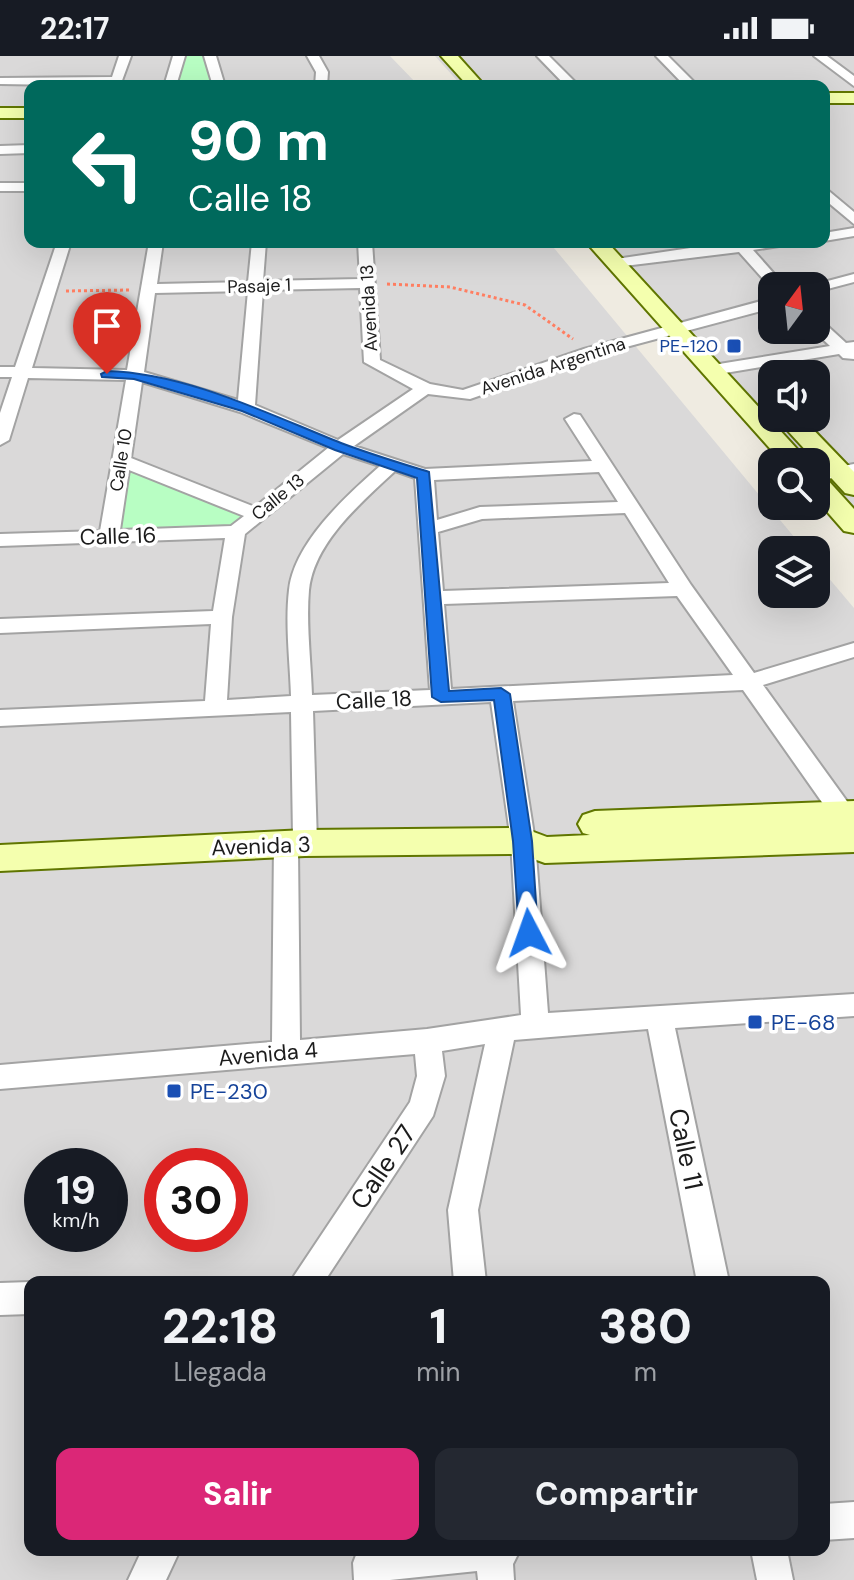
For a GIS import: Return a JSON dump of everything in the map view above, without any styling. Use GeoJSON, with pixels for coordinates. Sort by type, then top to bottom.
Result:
{"type":"FeatureCollection","features":[{"type":"Feature","properties":{"kind":"street"},"geometry":{"type":"LineString","coordinates":[[116,80],[125,56]]}},
{"type":"Feature","properties":{"kind":"street"},"geometry":{"type":"LineString","coordinates":[[172,80],[179,56]]}},
{"type":"Feature","properties":{"kind":"street"},"geometry":{"type":"LineString","coordinates":[[210,56],[217,80]]}},
{"type":"Feature","properties":{"kind":"street"},"geometry":{"type":"LineString","coordinates":[[313,56],[322,72],[321,80]]}},
{"type":"Feature","properties":{"kind":"street"},"geometry":{"type":"LineString","coordinates":[[543,56],[567,80]]}},
{"type":"Feature","properties":{"kind":"street"},"geometry":{"type":"LineString","coordinates":[[662,56],[686,80]]}},
{"type":"Feature","properties":{"kind":"street"},"geometry":{"type":"LineString","coordinates":[[820,56],[854,82]]}},
{"type":"Feature","properties":{"kind":"street"},"geometry":{"type":"LineString","coordinates":[[442,61],[450,80]]}},
{"type":"Feature","properties":{"kind":"street"},"geometry":{"type":"LineString","coordinates":[[442,61],[469,80]]}},
{"type":"Feature","properties":{"kind":"street"},"geometry":{"type":"LineString","coordinates":[[0,81],[24,81]]}},
{"type":"Feature","properties":{"kind":"street"},"geometry":{"type":"LineString","coordinates":[[830,98],[854,98]]}},
{"type":"Feature","properties":{"kind":"street"},"geometry":{"type":"LineString","coordinates":[[0,113],[24,113]]}},
{"type":"Feature","properties":{"kind":"street"},"geometry":{"type":"LineString","coordinates":[[0,150],[24,149]]}},
{"type":"Feature","properties":{"kind":"street"},"geometry":{"type":"LineString","coordinates":[[0,187],[24,187]]}},
{"type":"Feature","properties":{"kind":"street"},"geometry":{"type":"LineString","coordinates":[[830,197],[854,220]]}},
{"type":"Feature","properties":{"kind":"street"},"geometry":{"type":"LineString","coordinates":[[830,236],[854,232]]}},
{"type":"Feature","properties":{"kind":"street"},"geometry":{"type":"LineString","coordinates":[[0,440],[62,248]]}},
{"type":"Feature","properties":{"kind":"street","name":"Calle 10"},"geometry":{"type":"LineString","coordinates":[[109,537],[155,248]]}},
{"type":"Feature","properties":{"kind":"street"},"geometry":{"type":"LineString","coordinates":[[246,408],[259,248]]}},
{"type":"Feature","properties":{"kind":"street","name":"Avenida 13"},"geometry":{"type":"LineString","coordinates":[[366,248],[372,362],[425,388]]}},
{"type":"Feature","properties":{"kind":"street"},"geometry":{"type":"LineString","coordinates":[[619,253],[640,260],[715,248]]}},
{"type":"Feature","properties":{"kind":"street"},"geometry":{"type":"LineString","coordinates":[[744,248],[765,272]]}},
{"type":"Feature","properties":{"kind":"street"},"geometry":{"type":"LineString","coordinates":[[619,253],[686,325],[738,366],[755,384]]}},
{"type":"Feature","properties":{"kind":"street"},"geometry":{"type":"LineString","coordinates":[[640,260],[713,370],[783,448]]}},
{"type":"Feature","properties":{"kind":"street"},"geometry":{"type":"LineString","coordinates":[[830,284],[854,278]]}},
{"type":"Feature","properties":{"kind":"street","name":"Pasaje 1"},"geometry":{"type":"LineString","coordinates":[[149,289],[369,283]]}},
{"type":"Feature","properties":{"kind":"street"},"geometry":{"type":"LineString","coordinates":[[830,294],[854,288]]}},
{"type":"Feature","properties":{"kind":"street","name":"Avenida Argentina"},"geometry":{"type":"LineString","coordinates":[[425,388],[464,395],[590,352],[758,307]]}},
{"type":"Feature","properties":{"kind":"street"},"geometry":{"type":"LineString","coordinates":[[830,336],[850,352]]}},
{"type":"Feature","properties":{"kind":"street"},"geometry":{"type":"LineString","coordinates":[[713,370],[850,352]]}},
{"type":"Feature","properties":{"kind":"street"},"geometry":{"type":"LineString","coordinates":[[0,372],[135,375],[246,408],[340,447],[424,475],[602,466]]}},
{"type":"Feature","properties":{"kind":"street","name":"Calle 13"},"geometry":{"type":"LineString","coordinates":[[215,708],[222,617],[236,532],[340,447],[425,388]]}},
{"type":"Feature","properties":{"kind":"street"},"geometry":{"type":"LineString","coordinates":[[574,419],[683,589],[851,824]]}},
{"type":"Feature","properties":{"kind":"street"},"geometry":{"type":"LineString","coordinates":[[801,432],[841,476]]}},
{"type":"Feature","properties":{"kind":"street"},"geometry":{"type":"LineString","coordinates":[[121,461],[255,514]]}},
{"type":"Feature","properties":{"kind":"street"},"geometry":{"type":"LineString","coordinates":[[286,1053],[303,703],[299,589],[308,557],[354,499],[392,465]]}},
{"type":"Feature","properties":{"kind":"street"},"geometry":{"type":"LineString","coordinates":[[424,475],[441,697]]}},
{"type":"Feature","properties":{"kind":"street"},"geometry":{"type":"LineString","coordinates":[[830,498],[854,525]]}},
{"type":"Feature","properties":{"kind":"street"},"geometry":{"type":"LineString","coordinates":[[428,529],[480,513],[633,507]]}},
{"type":"Feature","properties":{"kind":"street","name":"Calle 16"},"geometry":{"type":"LineString","coordinates":[[0,540],[236,532]]}},
{"type":"Feature","properties":{"kind":"street"},"geometry":{"type":"LineString","coordinates":[[433,598],[683,589]]}},
{"type":"Feature","properties":{"kind":"street"},"geometry":{"type":"LineString","coordinates":[[0,626],[222,617]]}},
{"type":"Feature","properties":{"kind":"street","name":"Calle 18"},"geometry":{"type":"LineString","coordinates":[[0,718],[749,682],[854,650]]}},
{"type":"Feature","properties":{"kind":"street"},"geometry":{"type":"LineString","coordinates":[[501,694],[523,841],[535,1025]]}},
{"type":"Feature","properties":{"kind":"street","name":"Avenida 3"},"geometry":{"type":"LineString","coordinates":[[0,858],[296,844],[523,841],[545,850],[851,824]]}},
{"type":"Feature","properties":{"kind":"street","name":"Avenida 4"},"geometry":{"type":"LineString","coordinates":[[0,1077],[427,1041],[535,1025],[854,1005]]}},
{"type":"Feature","properties":{"kind":"street","name":"Calle 11"},"geometry":{"type":"LineString","coordinates":[[659,1016],[712,1276]]}},
{"type":"Feature","properties":{"kind":"street"},"geometry":{"type":"LineString","coordinates":[[469,1276],[463,1210],[502,1031]]}},
{"type":"Feature","properties":{"kind":"street","name":"Calle 27"},"geometry":{"type":"LineString","coordinates":[[310,1276],[423,1107],[431,1076],[427,1041]]}},
{"type":"Feature","properties":{"kind":"street"},"geometry":{"type":"LineString","coordinates":[[0,1299],[24,1298]]}},
{"type":"Feature","properties":{"kind":"street"},"geometry":{"type":"LineString","coordinates":[[830,1522],[854,1520]]}},
{"type":"Feature","properties":{"kind":"street"},"geometry":{"type":"LineString","coordinates":[[146,1580],[159,1556]]}},
{"type":"Feature","properties":{"kind":"street"},"geometry":{"type":"LineString","coordinates":[[371,1572],[460,1556]]}},
{"type":"Feature","properties":{"kind":"street"},"geometry":{"type":"LineString","coordinates":[[494,1556],[496,1580]]}},
{"type":"Feature","properties":{"kind":"street"},"geometry":{"type":"LineString","coordinates":[[770,1556],[775,1580]]}},
{"type":"Feature","properties":{"kind":"path"},"geometry":{"type":"LineString","coordinates":[[369,283],[450,287],[525,305],[590,352]]}},
{"type":"Feature","properties":{"kind":"path"},"geometry":{"type":"LineString","coordinates":[[48,291],[149,289]]}},
{"type":"Feature","properties":{"kind":"shaded area"},"geometry":{"type":"Polygon","coordinates":[[[0,56],[390,56],[413,80],[24,80],[24,248],[554,248],[758,493],[758,520],[780,520],[793,536],[758,536],[758,608],[830,608],[830,580],[854,608],[854,1580],[0,1580],[0,56]]]}},
{"type":"Feature","properties":{"kind":"shaded area"},"geometry":{"type":"Polygon","coordinates":[[[435,56],[854,56],[854,512],[830,485],[830,448],[795,448],[780,432],[830,432],[830,360],[758,360],[758,408],[612,248],[830,248],[830,80],[457,80],[435,56]]]}},
{"type":"Feature","properties":{"kind":"green space"},"geometry":{"type":"Polygon","coordinates":[[[179,56],[210,56],[217,80],[172,80],[179,56]]]}},
{"type":"Feature","properties":{"kind":"green space"},"geometry":{"type":"Polygon","coordinates":[[[121,461],[254,514],[236,532],[109,537],[121,461]]]}},
{"type":"Feature","properties":{"kind":"place","name":"PE-120"},"geometry":{"type":"Point","coordinates":[734,346]}},
{"type":"Feature","properties":{"kind":"place","name":"PE-68"},"geometry":{"type":"Point","coordinates":[755,1022]}},
{"type":"Feature","properties":{"kind":"place","name":"PE-230"},"geometry":{"type":"Point","coordinates":[174,1091]}},
{"type":"Feature","properties":{"kind":"route"},"geometry":{"type":"LineString","coordinates":[[107,374],[135,375],[246,408],[340,447],[424,475],[441,697],[501,694],[523,841],[529,933]]}}]}
